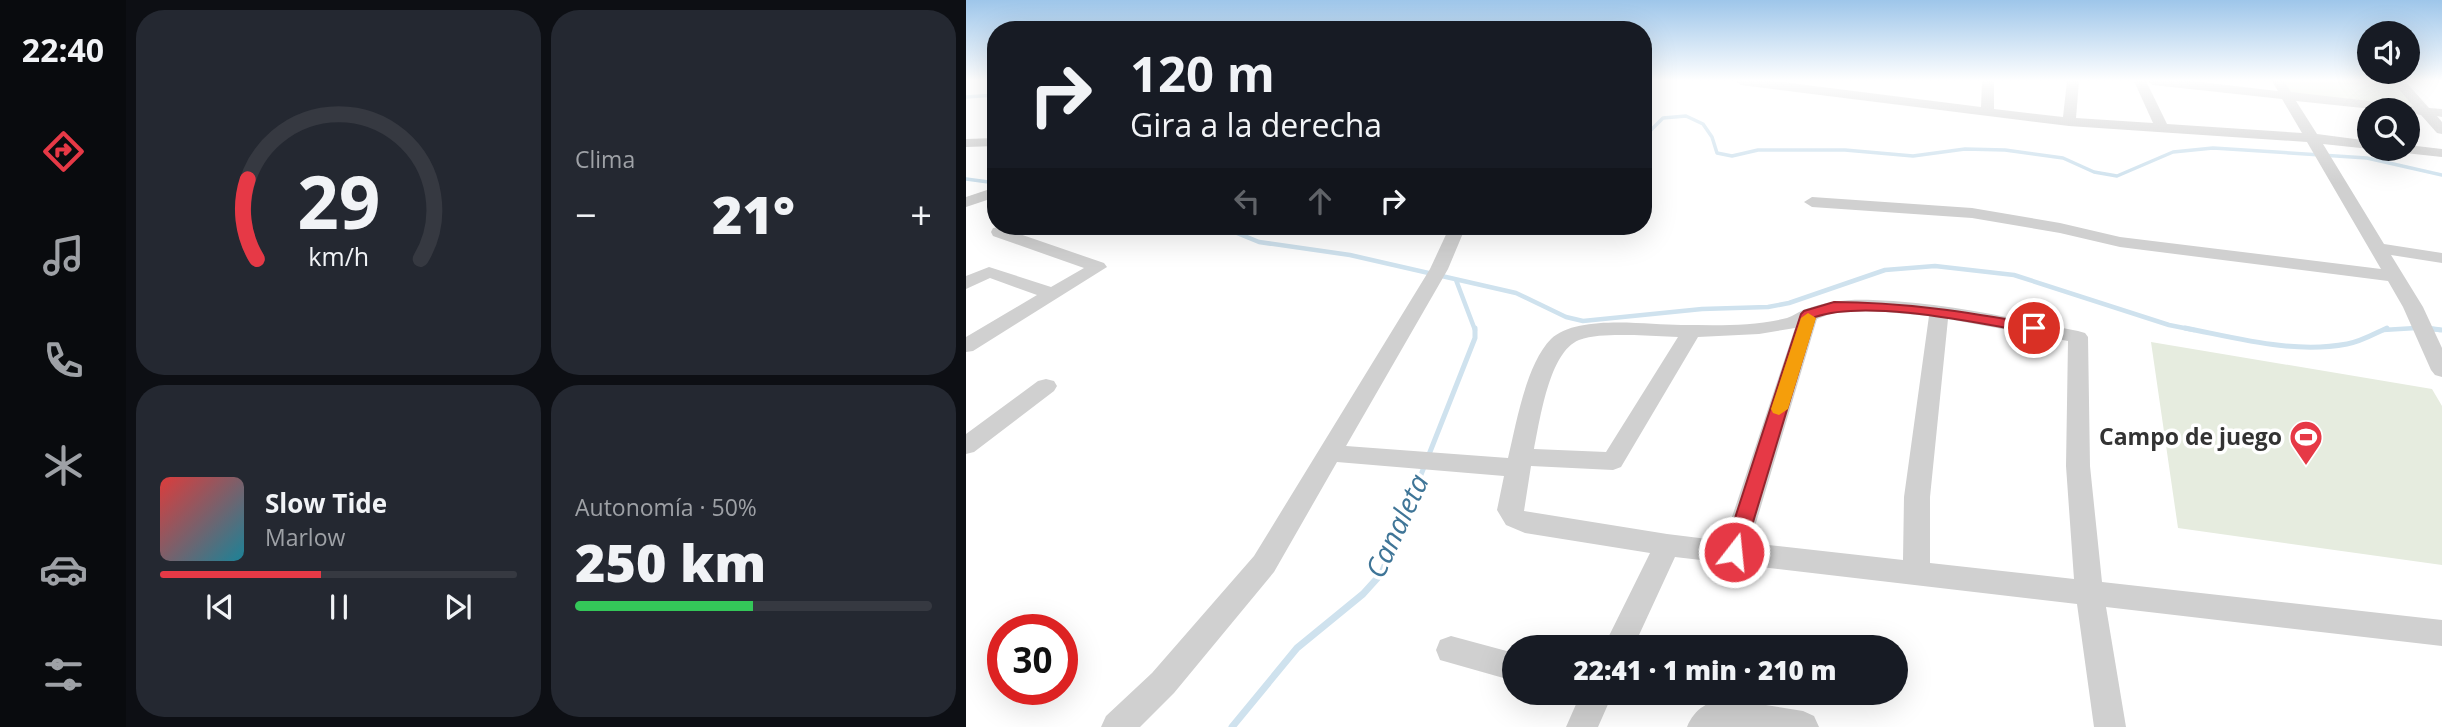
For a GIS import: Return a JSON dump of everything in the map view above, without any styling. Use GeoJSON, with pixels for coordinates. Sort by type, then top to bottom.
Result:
{"type":"FeatureCollection","features":[{"type":"Feature","properties":{"kind":"street"},"geometry":{"type":"LineString","coordinates":[[2011,115],[2069,122],[2161,127],[2317,147],[2357,145]]}},
{"type":"Feature","properties":{"kind":"street"},"geometry":{"type":"LineString","coordinates":[[2069,122],[2070,115]]}},
{"type":"Feature","properties":{"kind":"street"},"geometry":{"type":"LineString","coordinates":[[2155,115],[2161,127]]}},
{"type":"Feature","properties":{"kind":"street"},"geometry":{"type":"LineString","coordinates":[[2298,115],[2423,328],[2442,370]]}},
{"type":"Feature","properties":{"kind":"street"},"geometry":{"type":"LineString","coordinates":[[2429,115],[2442,130]]}},
{"type":"Feature","properties":{"kind":"street"},"geometry":{"type":"LineString","coordinates":[[966,143],[987,142]]}},
{"type":"Feature","properties":{"kind":"street"},"geometry":{"type":"LineString","coordinates":[[2420,151],[2442,153]]}},
{"type":"Feature","properties":{"kind":"street"},"geometry":{"type":"LineString","coordinates":[[966,202],[987,195]]}},
{"type":"Feature","properties":{"kind":"street"},"geometry":{"type":"LineString","coordinates":[[1812,202],[1972,213],[2060,228],[2120,242],[2393,276]]}},
{"type":"Feature","properties":{"kind":"street"},"geometry":{"type":"LineString","coordinates":[[966,346],[1098,267],[1007,235]]}},
{"type":"Feature","properties":{"kind":"street"},"geometry":{"type":"LineString","coordinates":[[1122,726],[1163,683],[1264,565],[1435,275],[1454,235]]}},
{"type":"Feature","properties":{"kind":"street"},"geometry":{"type":"LineString","coordinates":[[2377,248],[2442,258]]}},
{"type":"Feature","properties":{"kind":"street"},"geometry":{"type":"LineString","coordinates":[[966,284],[989,272],[1052,294]]}},
{"type":"Feature","properties":{"kind":"street"},"geometry":{"type":"LineString","coordinates":[[2110,727],[2090,594],[2078,480],[2075,373],[2078,337],[1939,313],[1845,305],[1822,309],[1784,324],[1692,330],[1600,331],[1563,340],[1554,348],[1539,379],[1510,510],[1515,518],[1533,525],[1667,545],[1734,552],[2090,594],[2442,634]]}},
{"type":"Feature","properties":{"kind":"street"},"geometry":{"type":"LineString","coordinates":[[1916,573],[1921,460],[1939,313]]}},
{"type":"Feature","properties":{"kind":"street"},"geometry":{"type":"LineString","coordinates":[[1734,552],[1809,314]]}},
{"type":"Feature","properties":{"kind":"street"},"geometry":{"type":"LineString","coordinates":[[1330,453],[1521,462],[1613,461],[1692,330]]}},
{"type":"Feature","properties":{"kind":"street"},"geometry":{"type":"LineString","coordinates":[[966,446],[1046,386]]}},
{"type":"Feature","properties":{"kind":"street"},"geometry":{"type":"LineString","coordinates":[[1624,635],[1667,545]]}},
{"type":"Feature","properties":{"kind":"street"},"geometry":{"type":"LineString","coordinates":[[1451,650],[1502,664]]}},
{"type":"Feature","properties":{"kind":"street"},"geometry":{"type":"LineString","coordinates":[[1582,727],[1592,705]]}},
{"type":"Feature","properties":{"kind":"street"},"geometry":{"type":"LineString","coordinates":[[1703,727],[1714,716],[1728,714],[1803,727]]}},
{"type":"Feature","properties":{"kind":"shaded area","name":"Campo de juego"},"geometry":{"type":"Polygon","coordinates":[[[2151,342],[2432,389],[2442,406],[2442,565],[2178,528],[2151,342]]]}},
{"type":"Feature","properties":{"kind":"waterway"},"geometry":{"type":"LineString","coordinates":[[1652,129],[1663,118],[1686,116],[1703,124],[1712,137],[1717,153],[1732,156],[1758,150],[1845,150],[1913,156],[1965,149],[2005,150],[2063,158],[2094,172],[2117,176],[2173,152],[2213,148],[2367,158],[2442,175]]}},
{"type":"Feature","properties":{"kind":"waterway"},"geometry":{"type":"LineString","coordinates":[[966,179],[987,182]]}},
{"type":"Feature","properties":{"kind":"waterway"},"geometry":{"type":"LineString","coordinates":[[1242,235],[1259,242],[1350,255],[1516,293],[1566,317],[1583,321],[1702,309],[1768,307],[1789,303],[1885,270],[1935,266],[2014,275],[2169,325],[2194,330]]}},
{"type":"Feature","properties":{"kind":"waterway","name":"Canaleta"},"geometry":{"type":"LineString","coordinates":[[1456,280],[1475,330]]}},
{"type":"Feature","properties":{"kind":"waterway"},"geometry":{"type":"LineString","coordinates":[[2185,328],[2265,344],[2306,347],[2352,343],[2387,328]]}},
{"type":"Feature","properties":{"kind":"waterway"},"geometry":{"type":"LineString","coordinates":[[2383,330],[2416,328]]}},
{"type":"Feature","properties":{"kind":"waterway"},"geometry":{"type":"LineString","coordinates":[[2440,330],[2426,328],[2442,330]]}},
{"type":"Feature","properties":{"kind":"waterway","name":"Canaleta"},"geometry":{"type":"LineString","coordinates":[[1409,505],[1475,338],[1475,330]]}},
{"type":"Feature","properties":{"kind":"waterway","name":"Canaleta"},"geometry":{"type":"LineString","coordinates":[[1232,727],[1297,648],[1363,594],[1382,573],[1410,504]]}},
{"type":"Feature","properties":{"kind":"slow traffic"},"geometry":{"type":"LineString","coordinates":[[1779,409],[1808,318]]}},
{"type":"Feature","properties":{"kind":"place","name":"Campo de juego"},"geometry":{"type":"Point","coordinates":[2306,467]}},
{"type":"Feature","properties":{"kind":"route"},"geometry":{"type":"LineString","coordinates":[[1734,552],[1809,314],[1834,306],[1869,306],[1965,316],[2034,328]]}}]}
